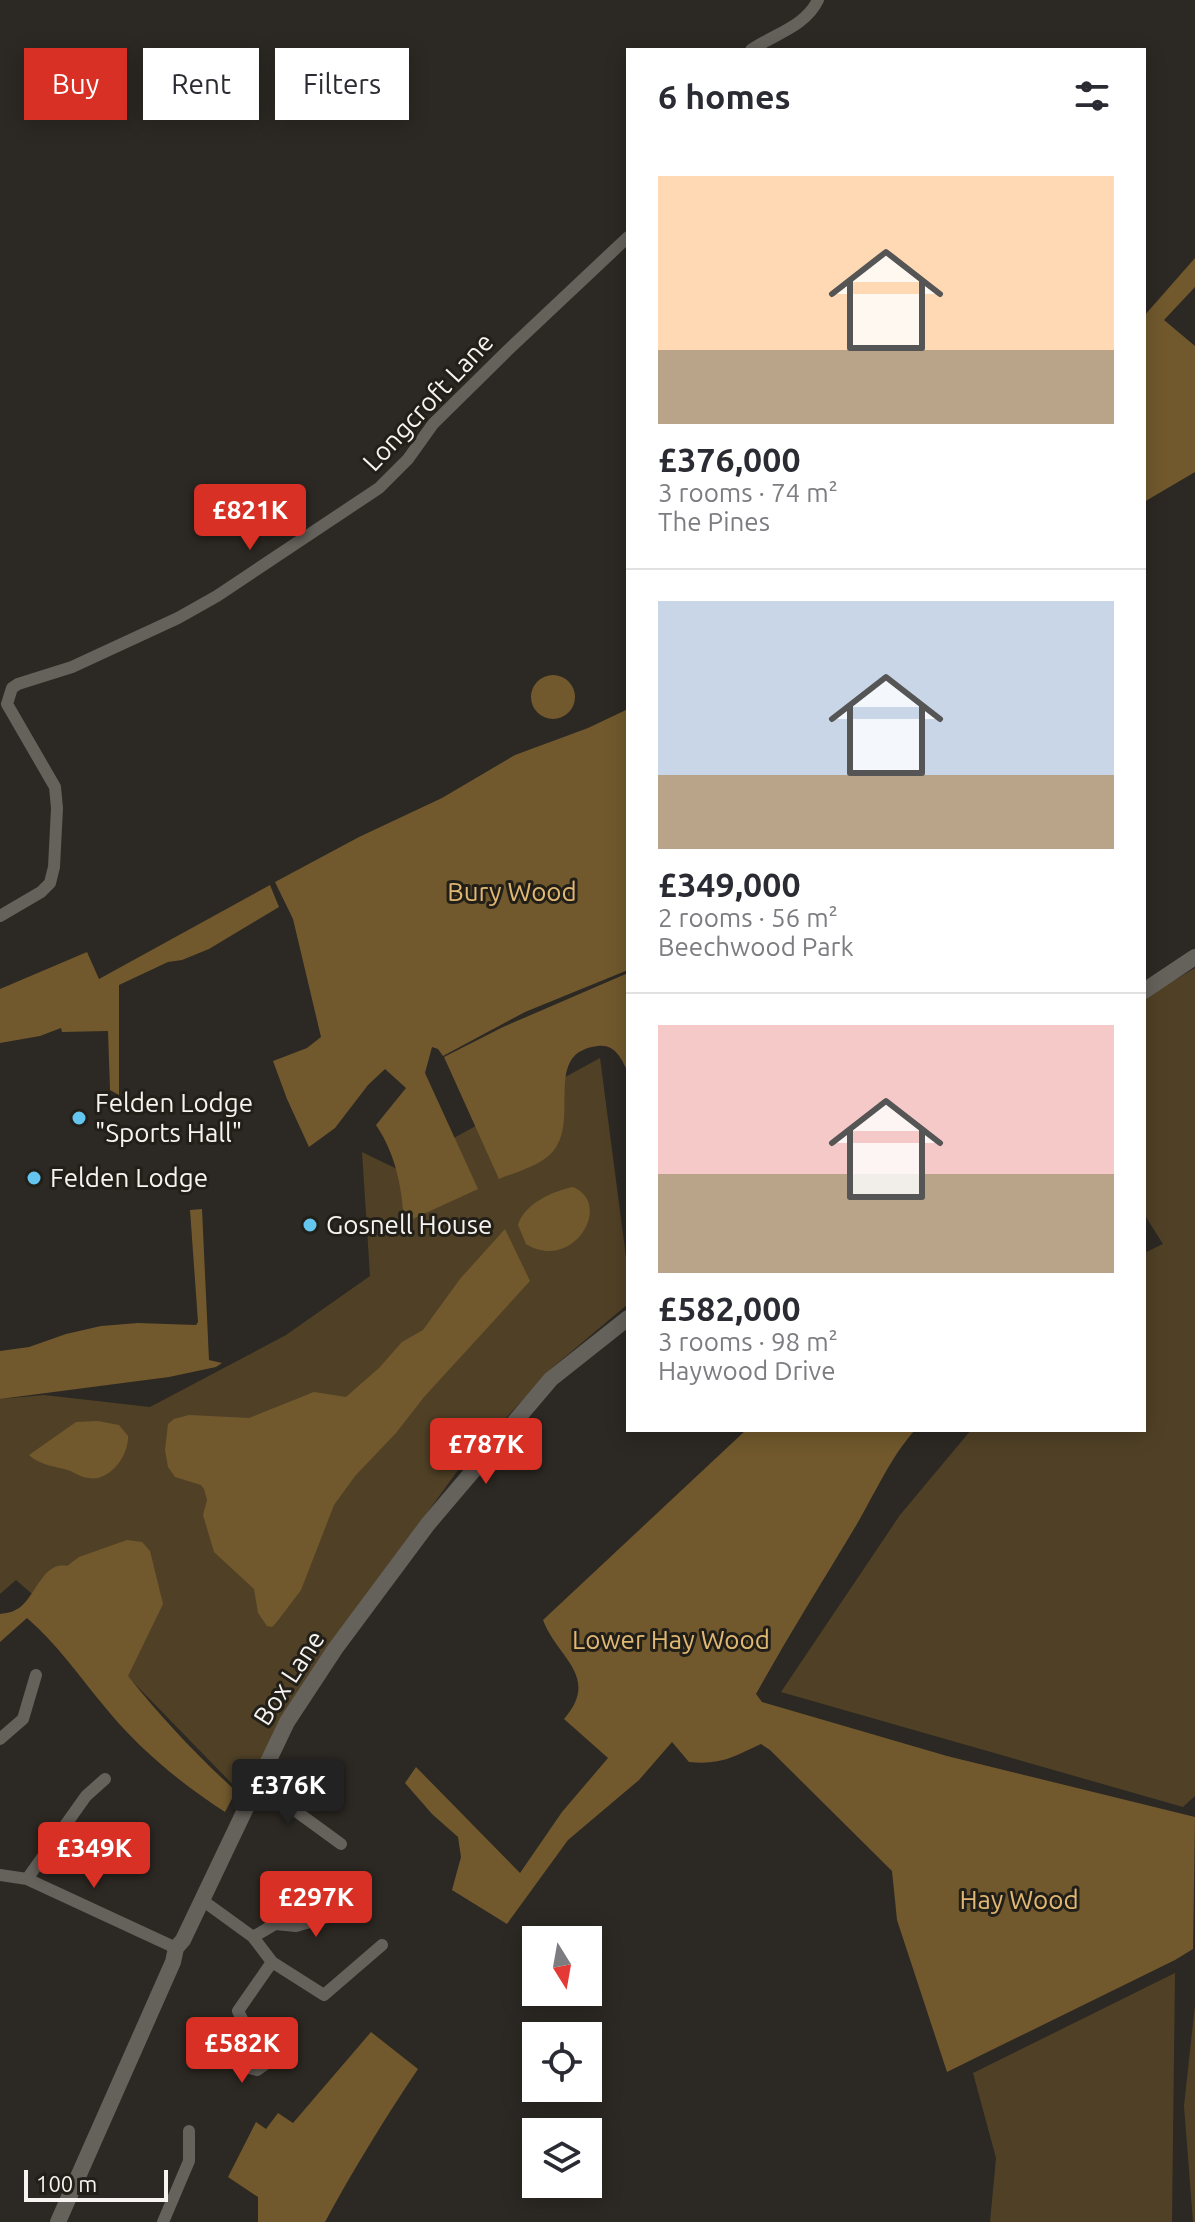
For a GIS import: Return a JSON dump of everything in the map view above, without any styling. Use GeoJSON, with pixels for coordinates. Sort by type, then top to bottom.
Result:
{"type":"FeatureCollection","features":[{"type":"Feature","properties":{"kind":"main road"},"geometry":{"type":"LineString","coordinates":[[1146,990],[1195,957]]}},
{"type":"Feature","properties":{"kind":"main road","name":"Box Lane"},"geometry":{"type":"LineString","coordinates":[[58,2222],[173,1962],[176,1948],[183,1940],[256,1782],[297,1705],[428,1524],[551,1379],[626,1320]]}},
{"type":"Feature","properties":{"kind":"street"},"geometry":{"type":"LineString","coordinates":[[754,48],[799,23],[818,0]]}},
{"type":"Feature","properties":{"kind":"street","name":"Longcroft Lane"},"geometry":{"type":"LineString","coordinates":[[0,916],[41,892],[50,883],[54,867],[55,787],[7,704],[12,688],[72,667],[178,618],[217,596],[379,488],[408,459],[433,424],[626,239]]}},
{"type":"Feature","properties":{"kind":"street"},"geometry":{"type":"LineString","coordinates":[[0,1739],[23,1719],[36,1675]]}},
{"type":"Feature","properties":{"kind":"street"},"geometry":{"type":"LineString","coordinates":[[27,1879],[86,1796],[105,1779]]}},
{"type":"Feature","properties":{"kind":"street"},"geometry":{"type":"LineString","coordinates":[[256,1782],[341,1844]]}},
{"type":"Feature","properties":{"kind":"street"},"geometry":{"type":"LineString","coordinates":[[0,1875],[27,1879],[176,1948]]}},
{"type":"Feature","properties":{"kind":"street"},"geometry":{"type":"LineString","coordinates":[[253,1937],[275,1924],[296,1926],[334,1915],[356,1899]]}},
{"type":"Feature","properties":{"kind":"street"},"geometry":{"type":"LineString","coordinates":[[202,1900],[253,1937],[272,1962],[324,1995],[382,1945]]}},
{"type":"Feature","properties":{"kind":"street"},"geometry":{"type":"LineString","coordinates":[[246,2027],[238,2011],[272,1962]]}},
{"type":"Feature","properties":{"kind":"street"},"geometry":{"type":"LineString","coordinates":[[280,2023],[292,2033],[277,2056],[257,2070],[244,2067],[234,2048],[246,2027],[280,2023]]}},
{"type":"Feature","properties":{"kind":"street"},"geometry":{"type":"LineString","coordinates":[[163,2222],[189,2161],[189,2131]]}},
{"type":"Feature","properties":{"kind":"shaded area"},"geometry":{"type":"Polygon","coordinates":[[[1195,968],[1195,1796],[1183,1807],[781,1692],[900,1515],[969,1432],[1146,1432],[1146,1252],[1163,1244],[1146,1217],[1146,997],[1195,968]]]}},
{"type":"Feature","properties":{"kind":"shaded area"},"geometry":{"type":"Polygon","coordinates":[[[600,1058],[626,1257],[626,1306],[553,1367],[458,1470],[296,1695],[242,1794],[133,1682],[16,1580],[0,1594],[0,1399],[44,1395],[150,1407],[286,1335],[370,1276],[362,1152],[397,1169],[600,1058]]]}},
{"type":"Feature","properties":{"kind":"shaded area"},"geometry":{"type":"Polygon","coordinates":[[[1175,1973],[1172,2222],[990,2222],[996,2158],[973,2073],[1175,1973]]]}},
{"type":"Feature","properties":{"kind":"shaded area"},"geometry":{"type":"Polygon","coordinates":[[[1195,2005],[1195,2222],[1193,2222],[1184,2106],[1195,2005]]]}},
{"type":"Feature","properties":{"kind":"green space"},"geometry":{"type":"Polygon","coordinates":[[[1195,258],[1195,287],[1164,320],[1195,346],[1195,472],[1146,501],[1146,314],[1195,258]]]}},
{"type":"Feature","properties":{"kind":"green space"},"geometry":{"type":"Polygon","coordinates":[[[553,675],[568,682],[575,697],[568,712],[553,719],[538,712],[531,697],[538,682],[553,675]]]}},
{"type":"Feature","properties":{"kind":"green space","name":"Bury Wood"},"geometry":{"type":"Polygon","coordinates":[[[626,710],[626,971],[525,1012],[443,1056],[432,1047],[425,1073],[478,1189],[404,1223],[397,1172],[389,1148],[376,1125],[406,1088],[385,1069],[368,1085],[335,1128],[309,1147],[287,1099],[273,1061],[307,1048],[321,1037],[293,919],[275,882],[359,837],[442,798],[515,755],[588,728],[626,710]]]}},
{"type":"Feature","properties":{"kind":"green space"},"geometry":{"type":"Polygon","coordinates":[[[270,885],[279,907],[209,949],[168,962],[119,985],[119,1095],[110,1090],[108,1031],[62,1032],[61,1028],[40,1036],[0,1043],[0,989],[87,952],[99,979],[270,885]]]}},
{"type":"Feature","properties":{"kind":"green space"},"geometry":{"type":"Polygon","coordinates":[[[626,974],[626,1068],[609,1047],[598,1046],[581,1051],[571,1060],[566,1073],[564,1121],[554,1150],[536,1164],[499,1179],[444,1057],[503,1027],[626,974]]]}},
{"type":"Feature","properties":{"kind":"green space"},"geometry":{"type":"Polygon","coordinates":[[[573,1187],[585,1196],[590,1207],[589,1220],[582,1233],[559,1250],[543,1251],[526,1244],[518,1225],[526,1211],[548,1195],[573,1187]]]}},
{"type":"Feature","properties":{"kind":"green space"},"geometry":{"type":"Polygon","coordinates":[[[202,1209],[209,1360],[222,1363],[169,1377],[0,1399],[0,1351],[29,1347],[101,1326],[138,1323],[196,1325],[190,1210],[202,1209]]]}},
{"type":"Feature","properties":{"kind":"green space"},"geometry":{"type":"Polygon","coordinates":[[[505,1229],[530,1281],[355,1476],[334,1505],[301,1590],[276,1623],[272,1627],[267,1626],[258,1613],[254,1589],[214,1552],[203,1515],[207,1500],[204,1489],[201,1485],[175,1477],[168,1467],[165,1450],[168,1424],[189,1415],[249,1418],[314,1392],[346,1397],[379,1368],[402,1342],[423,1330],[460,1279],[505,1229]]]}},
{"type":"Feature","properties":{"kind":"green space"},"geometry":{"type":"Polygon","coordinates":[[[98,1421],[119,1425],[128,1436],[122,1459],[104,1476],[85,1477],[41,1463],[29,1455],[76,1422],[98,1421]]]}},
{"type":"Feature","properties":{"kind":"green space"},"geometry":{"type":"Polygon","coordinates":[[[744,1432],[913,1432],[890,1465],[756,1694],[762,1702],[947,1756],[1195,1817],[1193,1949],[947,2072],[897,1920],[892,1871],[761,1744],[726,1759],[700,1763],[689,1762],[672,1742],[639,1780],[568,1840],[507,1924],[452,1890],[461,1857],[458,1837],[432,1814],[405,1783],[416,1767],[520,1873],[562,1812],[608,1758],[564,1719],[574,1704],[578,1691],[577,1679],[543,1620],[744,1432]]]}},
{"type":"Feature","properties":{"kind":"green space"},"geometry":{"type":"Polygon","coordinates":[[[127,1540],[142,1542],[150,1551],[163,1604],[128,1676],[179,1735],[236,1791],[225,1812],[145,1750],[58,1649],[27,1618],[0,1642],[0,1614],[25,1603],[52,1569],[67,1566],[79,1557],[127,1540]]]}},
{"type":"Feature","properties":{"kind":"green space"},"geometry":{"type":"Polygon","coordinates":[[[371,2032],[418,2069],[325,2222],[258,2222],[258,2197],[228,2177],[256,2122],[266,2129],[278,2113],[293,2123],[371,2032]]]}},
{"type":"Feature","properties":{"kind":"place","name":"Felden Lodge \"Sports Hall\""},"geometry":{"type":"Point","coordinates":[79,1118]}},
{"type":"Feature","properties":{"kind":"place","name":"Felden Lodge"},"geometry":{"type":"Point","coordinates":[34,1178]}},
{"type":"Feature","properties":{"kind":"place","name":"Gosnell House"},"geometry":{"type":"Point","coordinates":[310,1225]}},
{"type":"Feature","properties":{"kind":"park label","name":"Lower Hay Wood"},"geometry":{"type":"Point","coordinates":[671,1640]}},
{"type":"Feature","properties":{"kind":"park label","name":"Hay Wood"},"geometry":{"type":"Point","coordinates":[1019,1900]}}]}
